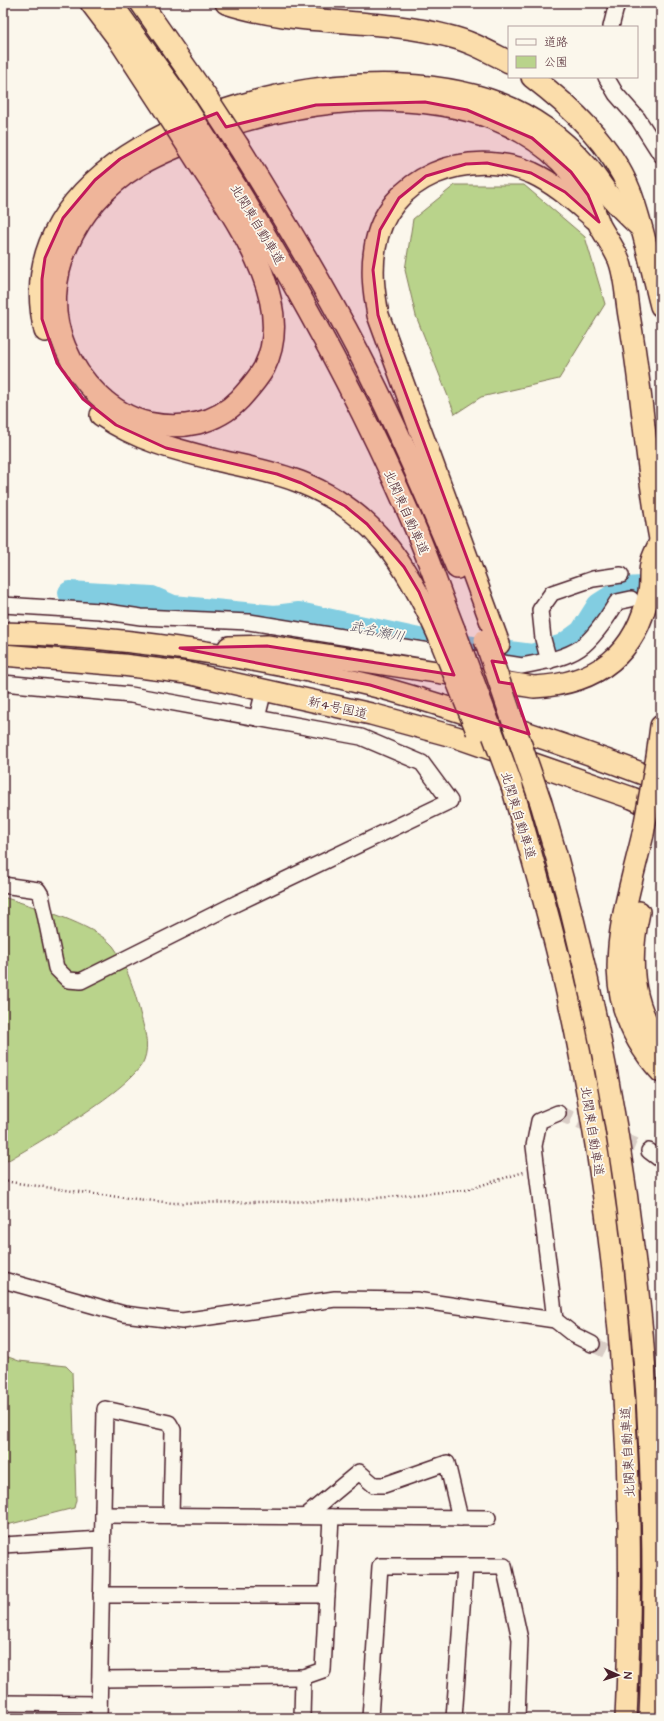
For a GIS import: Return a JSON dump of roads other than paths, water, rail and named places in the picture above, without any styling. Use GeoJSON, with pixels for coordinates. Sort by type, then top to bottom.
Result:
{"type":"FeatureCollection","features":[{"type":"Feature","properties":{"kind":"highway"},"geometry":{"type":"LineString","coordinates":[[91,3],[176,111]]}},
{"type":"Feature","properties":{"kind":"highway"},"geometry":{"type":"LineString","coordinates":[[112,3],[176,111],[208,159],[252,251],[265,282],[272,309],[273,328],[271,348],[264,368],[251,388],[232,407],[210,420],[190,426],[170,426],[144,422],[123,413],[105,401],[87,384],[70,360],[61,337],[57,318],[56,287],[61,262],[72,234],[89,209],[111,186],[134,167],[174,147],[238,122],[316,105],[369,101],[425,102],[467,110],[512,126],[551,152],[571,172],[588,195],[599,222],[620,262],[632,335],[653,502],[661,543],[651,564],[650,590],[644,613],[634,634],[611,662],[584,678],[568,683],[534,687],[268,646],[180,648]]}},
{"type":"Feature","properties":{"kind":"highway","name":"北関東自動車道"},"geometry":{"type":"LineString","coordinates":[[141,3],[239,147],[316,275],[359,353],[397,430],[492,642],[546,801],[548,827],[583,959],[606,1067],[626,1186],[636,1266],[645,1351],[654,1538],[653,1656],[650,1718]]}},
{"type":"Feature","properties":{"kind":"highway"},"geometry":{"type":"LineString","coordinates":[[226,3],[247,10],[278,16],[371,23],[425,31],[470,43],[508,62]]}},
{"type":"Feature","properties":{"kind":"highway"},"geometry":{"type":"LineString","coordinates":[[533,78],[575,113],[614,161],[629,190],[641,228],[661,306]]}},
{"type":"Feature","properties":{"kind":"highway"},"geometry":{"type":"LineString","coordinates":[[446,632],[404,567],[388,546],[367,524],[345,506],[301,483],[277,474],[166,448],[141,438],[116,425],[83,399],[69,382],[57,363],[47,340],[42,319],[40,300],[42,279],[45,258],[53,237],[63,218],[96,180],[120,159],[166,133],[232,108],[269,98],[295,92],[360,84],[389,84],[448,89],[501,104],[526,116],[566,145],[584,162],[615,202],[641,228]]}},
{"type":"Feature","properties":{"kind":"highway","name":"北関東自動車道"},"geometry":{"type":"LineString","coordinates":[[208,159],[255,217],[334,357],[416,530],[446,632],[505,786],[532,893],[559,959],[589,1106],[612,1260],[621,1347],[631,1535],[629,1653],[626,1718]]}},
{"type":"Feature","properties":{"kind":"highway"},"geometry":{"type":"LineString","coordinates":[[492,642],[378,315],[374,291],[374,248],[389,211],[399,198],[426,176],[445,168],[466,164],[487,163],[531,173],[565,192],[599,222]]}},
{"type":"Feature","properties":{"kind":"highway"},"geometry":{"type":"LineString","coordinates":[[3,622],[58,634]]}},
{"type":"Feature","properties":{"kind":"highway"},"geometry":{"type":"LineString","coordinates":[[3,632],[58,634],[106,638],[180,648],[246,658],[370,685],[567,746],[661,781]]}},
{"type":"Feature","properties":{"kind":"highway","name":"新4号国道"},"geometry":{"type":"LineString","coordinates":[[3,655],[123,665],[187,673],[371,714],[456,737],[624,796],[661,811]]}},
{"type":"Feature","properties":{"kind":"highway"},"geometry":{"type":"LineString","coordinates":[[3,667],[123,665]]}},
{"type":"Feature","properties":{"kind":"highway"},"geometry":{"type":"LineString","coordinates":[[661,726],[633,964],[634,985],[639,1003],[647,1023],[661,1044]]}},
{"type":"Feature","properties":{"kind":"highway"},"geometry":{"type":"LineString","coordinates":[[661,811],[649,837],[619,940],[617,965],[618,985],[621,1000],[635,1036],[644,1052],[661,1072]]}},
{"type":"Feature","properties":{"kind":"street"},"geometry":{"type":"LineString","coordinates":[[611,26],[617,3]]}},
{"type":"Feature","properties":{"kind":"street"},"geometry":{"type":"LineString","coordinates":[[607,78],[616,94],[638,119],[661,155]]}},
{"type":"Feature","properties":{"kind":"street"},"geometry":{"type":"LineString","coordinates":[[549,661],[543,639],[540,610],[552,593],[592,579],[621,575]]}},
{"type":"Feature","properties":{"kind":"street"},"geometry":{"type":"LineString","coordinates":[[3,605],[100,611],[141,617],[249,622],[522,666],[549,661],[581,648],[605,620],[617,602],[631,599]]}},
{"type":"Feature","properties":{"kind":"street"},"geometry":{"type":"LineString","coordinates":[[3,683],[131,695],[361,737],[422,763],[450,801],[235,904],[81,981],[68,980],[56,968],[41,895],[38,890],[3,885]]}},
{"type":"Feature","properties":{"kind":"street"},"geometry":{"type":"LineString","coordinates":[[257,718],[264,690]]}},
{"type":"Feature","properties":{"kind":"street"},"geometry":{"type":"LineString","coordinates":[[555,1320],[534,1146],[539,1121],[558,1113]]}},
{"type":"Feature","properties":{"kind":"street"},"geometry":{"type":"LineString","coordinates":[[3,1280],[124,1314],[182,1321],[335,1298],[416,1300],[555,1320],[574,1335],[592,1344]]}},
{"type":"Feature","properties":{"kind":"street"},"geometry":{"type":"LineString","coordinates":[[3,1703],[99,1711],[105,1409],[169,1423],[173,1430],[171,1515]]}},
{"type":"Feature","properties":{"kind":"street"},"geometry":{"type":"LineString","coordinates":[[306,1516],[359,1472],[374,1485],[384,1485],[447,1463],[460,1518]]}},
{"type":"Feature","properties":{"kind":"street"},"geometry":{"type":"LineString","coordinates":[[103,1515],[488,1518]]}},
{"type":"Feature","properties":{"kind":"street"},"geometry":{"type":"LineString","coordinates":[[100,1679],[304,1677],[323,1670],[331,1517]]}},
{"type":"Feature","properties":{"kind":"street"},"geometry":{"type":"LineString","coordinates":[[3,1545],[102,1539]]}},
{"type":"Feature","properties":{"kind":"street"},"geometry":{"type":"LineString","coordinates":[[370,1718],[380,1566],[504,1566],[520,1639],[517,1718]]}},
{"type":"Feature","properties":{"kind":"street"},"geometry":{"type":"LineString","coordinates":[[454,1718],[465,1566]]}},
{"type":"Feature","properties":{"kind":"street"},"geometry":{"type":"LineString","coordinates":[[101,1595],[327,1595]]}},
{"type":"Feature","properties":{"kind":"street"},"geometry":{"type":"LineString","coordinates":[[302,1718],[304,1677]]}},
{"type":"Feature","properties":{"kind":"waterway","name":"武名瀬川"},"geometry":{"type":"LineString","coordinates":[[70,593],[152,598],[173,607],[275,617],[299,614],[428,642],[532,656],[563,646],[582,632],[599,605],[624,589],[661,587]]}},
{"type":"Feature","properties":{"kind":"tunnel"},"geometry":{"type":"LineString","coordinates":[[558,1113],[649,1151]]}},
{"type":"Feature","properties":{"kind":"tunnel"},"geometry":{"type":"LineString","coordinates":[[592,1344],[661,1378]]}}]}
